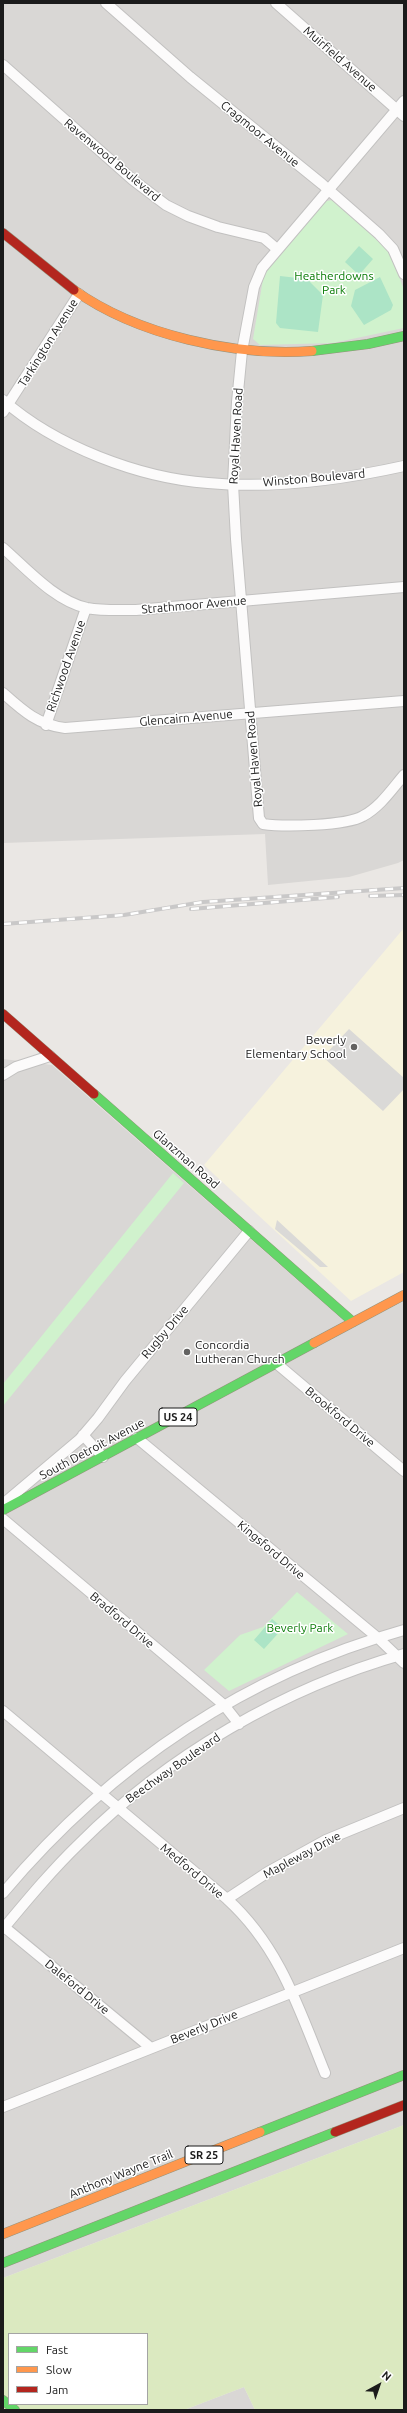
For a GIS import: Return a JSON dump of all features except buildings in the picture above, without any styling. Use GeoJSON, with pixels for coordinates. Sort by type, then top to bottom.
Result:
{"type":"FeatureCollection","features":[{"type":"Feature","properties":{"kind":"main road"},"geometry":{"type":"LineString","coordinates":[[3,232],[79,294],[126,317],[171,335],[211,346],[242,351],[292,354],[322,352],[404,336]]}},
{"type":"Feature","properties":{"kind":"main road","name":"Glanzman Road"},"geometry":{"type":"LineString","coordinates":[[3,1014],[353,1322]]}},
{"type":"Feature","properties":{"kind":"main road","name":"South Detroit Avenue"},"geometry":{"type":"LineString","coordinates":[[3,1510],[400,1297]]}},
{"type":"Feature","properties":{"kind":"main road","name":"Anthony Wayne Trail"},"geometry":{"type":"LineString","coordinates":[[3,2234],[404,2075]]}},
{"type":"Feature","properties":{"kind":"main road","name":"SR 25"},"geometry":{"type":"LineString","coordinates":[[3,2263],[404,2104]]}},
{"type":"Feature","properties":{"kind":"street","name":"Cragmoor Avenue"},"geometry":{"type":"LineString","coordinates":[[106,3],[190,77],[329,190],[393,249],[404,274]]}},
{"type":"Feature","properties":{"kind":"street","name":"Muirfield Avenue"},"geometry":{"type":"LineString","coordinates":[[276,3],[400,112]]}},
{"type":"Feature","properties":{"kind":"street","name":"Ravenwood Boulevard"},"geometry":{"type":"LineString","coordinates":[[3,65],[133,180],[166,205],[188,216],[218,227],[264,238],[277,249]]}},
{"type":"Feature","properties":{"kind":"street","name":"Royal Haven Road"},"geometry":{"type":"LineString","coordinates":[[404,100],[400,112],[277,249],[257,277],[242,351],[237,402],[233,484],[259,818],[263,824],[280,827],[351,821],[364,816],[380,803],[404,775]]}},
{"type":"Feature","properties":{"kind":"street","name":"Tarkington Avenue"},"geometry":{"type":"LineString","coordinates":[[5,406],[79,294]]}},
{"type":"Feature","properties":{"kind":"street","name":"Winston Boulevard"},"geometry":{"type":"LineString","coordinates":[[5,406],[66,441],[133,468],[186,480],[233,484],[292,483],[336,478],[404,466]]}},
{"type":"Feature","properties":{"kind":"street","name":"Strathmoor Avenue"},"geometry":{"type":"LineString","coordinates":[[3,548],[57,593],[86,608],[103,610],[136,610],[404,587]]}},
{"type":"Feature","properties":{"kind":"street","name":"Richwood Avenue"},"geometry":{"type":"LineString","coordinates":[[46,725],[86,608]]}},
{"type":"Feature","properties":{"kind":"street","name":"Glencairn Avenue"},"geometry":{"type":"LineString","coordinates":[[3,693],[30,716],[46,725],[64,728],[404,701]]}},
{"type":"Feature","properties":{"kind":"street"},"geometry":{"type":"LineString","coordinates":[[3,1075],[16,1067],[50,1056]]}},
{"type":"Feature","properties":{"kind":"street","name":"Rugby Drive"},"geometry":{"type":"LineString","coordinates":[[3,1504],[83,1435],[125,1381],[249,1231]]}},
{"type":"Feature","properties":{"kind":"street"},"geometry":{"type":"LineString","coordinates":[[400,1297],[404,1306]]}},
{"type":"Feature","properties":{"kind":"street","name":"Brookford Drive"},"geometry":{"type":"LineString","coordinates":[[276,1364],[404,1471]]}},
{"type":"Feature","properties":{"kind":"street"},"geometry":{"type":"LineString","coordinates":[[83,1435],[103,1457]]}},
{"type":"Feature","properties":{"kind":"street","name":"Kingsford Drive"},"geometry":{"type":"LineString","coordinates":[[137,1438],[402,1658]]}},
{"type":"Feature","properties":{"kind":"street","name":"Bradford Drive"},"geometry":{"type":"LineString","coordinates":[[3,1519],[224,1705],[239,1724]]}},
{"type":"Feature","properties":{"kind":"street","name":"Beechway Boulevard"},"geometry":{"type":"LineString","coordinates":[[3,1893],[54,1836],[100,1793],[177,1734],[224,1705],[312,1662],[404,1630]]}},
{"type":"Feature","properties":{"kind":"street","name":"Beechway Boulevard"},"geometry":{"type":"LineString","coordinates":[[3,1927],[61,1862],[118,1808],[190,1753],[239,1724],[322,1684],[402,1658]]}},
{"type":"Feature","properties":{"kind":"street","name":"Medford Drive"},"geometry":{"type":"LineString","coordinates":[[3,1711],[227,1899],[255,1928],[280,1965],[325,2073]]}},
{"type":"Feature","properties":{"kind":"street","name":"Mapleway Drive"},"geometry":{"type":"LineString","coordinates":[[227,1899],[268,1872],[326,1840],[404,1808]]}},
{"type":"Feature","properties":{"kind":"street","name":"Daleford Drive"},"geometry":{"type":"LineString","coordinates":[[3,1927],[151,2048]]}},
{"type":"Feature","properties":{"kind":"street","name":"Beverly Drive"},"geometry":{"type":"LineString","coordinates":[[3,2107],[404,1948]]}},
{"type":"Feature","properties":{"kind":"shaded area"},"geometry":{"type":"Polygon","coordinates":[[[3,3],[404,3],[404,860],[398,863],[349,877],[268,885],[265,834],[3,843],[3,3]]]}},
{"type":"Feature","properties":{"kind":"shaded area","name":"Beverly Elementary School"},"geometry":{"type":"Polygon","coordinates":[[[404,928],[404,1272],[351,1301],[204,1165],[404,928]]]}},
{"type":"Feature","properties":{"kind":"shaded area"},"geometry":{"type":"Polygon","coordinates":[[[349,1029],[404,1078],[404,1089],[383,1111],[323,1057],[349,1029]]]}},
{"type":"Feature","properties":{"kind":"shaded area"},"geometry":{"type":"Polygon","coordinates":[[[3,1059],[52,1065],[352,1328],[404,1301],[404,2125],[3,2278],[3,1059]]]}},
{"type":"Feature","properties":{"kind":"shaded area"},"geometry":{"type":"Polygon","coordinates":[[[277,1220],[328,1267],[320,1267],[275,1229],[277,1220]]]}},
{"type":"Feature","properties":{"kind":"shaded area"},"geometry":{"type":"Polygon","coordinates":[[[244,2387],[255,2410],[184,2410],[244,2387]]]}},
{"type":"Feature","properties":{"kind":"green space","name":"Heatherdowns Park"},"geometry":{"type":"Polygon","coordinates":[[[333,200],[390,252],[404,290],[404,328],[333,343],[260,345],[253,339],[264,273],[326,201],[333,200]]]}},
{"type":"Feature","properties":{"kind":"green space"},"geometry":{"type":"Polygon","coordinates":[[[359,246],[373,259],[359,275],[345,262],[359,246]]]}},
{"type":"Feature","properties":{"kind":"green space"},"geometry":{"type":"Polygon","coordinates":[[[280,276],[307,279],[323,295],[318,332],[280,328],[276,323],[280,276]]]}},
{"type":"Feature","properties":{"kind":"green space"},"geometry":{"type":"Polygon","coordinates":[[[380,277],[393,305],[391,310],[364,325],[351,306],[355,290],[380,277]]]}},
{"type":"Feature","properties":{"kind":"green space"},"geometry":{"type":"Polygon","coordinates":[[[173,1173],[184,1183],[3,1406],[3,1384],[173,1173]]]}},
{"type":"Feature","properties":{"kind":"green space","name":"Beverly Park"},"geometry":{"type":"Polygon","coordinates":[[[297,1592],[348,1634],[229,1691],[204,1670],[240,1635],[263,1627],[297,1592]]]}},
{"type":"Feature","properties":{"kind":"green space"},"geometry":{"type":"Polygon","coordinates":[[[272,1619],[283,1628],[264,1649],[254,1640],[272,1619]]]}},
{"type":"Feature","properties":{"kind":"green space"},"geometry":{"type":"Polygon","coordinates":[[[404,2125],[404,2410],[255,2410],[244,2387],[184,2410],[3,2410],[3,2278],[404,2125]]]}},
{"type":"Feature","properties":{"kind":"railway"},"geometry":{"type":"LineString","coordinates":[[3,924],[124,915],[203,902],[404,888]]}},
{"type":"Feature","properties":{"kind":"railway"},"geometry":{"type":"LineString","coordinates":[[370,896],[404,895]]}},
{"type":"Feature","properties":{"kind":"railway"},"geometry":{"type":"LineString","coordinates":[[191,909],[338,897]]}},
{"type":"Feature","properties":{"kind":"traffic: fast"},"geometry":{"type":"LineString","coordinates":[[312,351],[368,344],[404,336]]}},
{"type":"Feature","properties":{"kind":"traffic: fast"},"geometry":{"type":"LineString","coordinates":[[94,1094],[353,1322]]}},
{"type":"Feature","properties":{"kind":"traffic: fast"},"geometry":{"type":"LineString","coordinates":[[3,1510],[314,1343]]}},
{"type":"Feature","properties":{"kind":"traffic: fast"},"geometry":{"type":"LineString","coordinates":[[260,2132],[404,2075]]}},
{"type":"Feature","properties":{"kind":"traffic: fast"},"geometry":{"type":"LineString","coordinates":[[3,2263],[335,2132]]}},
{"type":"Feature","properties":{"kind":"traffic: fast"},"geometry":{"type":"LineString","coordinates":[[3,2400],[8,2404]]}},
{"type":"Feature","properties":{"kind":"traffic: fast"},"geometry":{"type":"LineString","coordinates":[[9,2405],[15,2410]]}},
{"type":"Feature","properties":{"kind":"traffic: slow"},"geometry":{"type":"LineString","coordinates":[[74,290],[99,306],[127,319],[157,331],[188,340],[252,350],[283,352],[312,351]]}},
{"type":"Feature","properties":{"kind":"traffic: slow"},"geometry":{"type":"LineString","coordinates":[[314,1343],[404,1295]]}},
{"type":"Feature","properties":{"kind":"traffic: slow"},"geometry":{"type":"LineString","coordinates":[[3,2234],[260,2132]]}},
{"type":"Feature","properties":{"kind":"traffic: jam"},"geometry":{"type":"LineString","coordinates":[[3,233],[74,290]]}},
{"type":"Feature","properties":{"kind":"traffic: jam"},"geometry":{"type":"LineString","coordinates":[[3,1014],[94,1094]]}},
{"type":"Feature","properties":{"kind":"traffic: jam"},"geometry":{"type":"LineString","coordinates":[[335,2132],[404,2105]]}},
{"type":"Feature","properties":{"kind":"place","name":"Beverly Elementary School"},"geometry":{"type":"Point","coordinates":[354,1047]}},
{"type":"Feature","properties":{"kind":"place","name":"Concordia Lutheran Church"},"geometry":{"type":"Point","coordinates":[187,1352]}}]}
